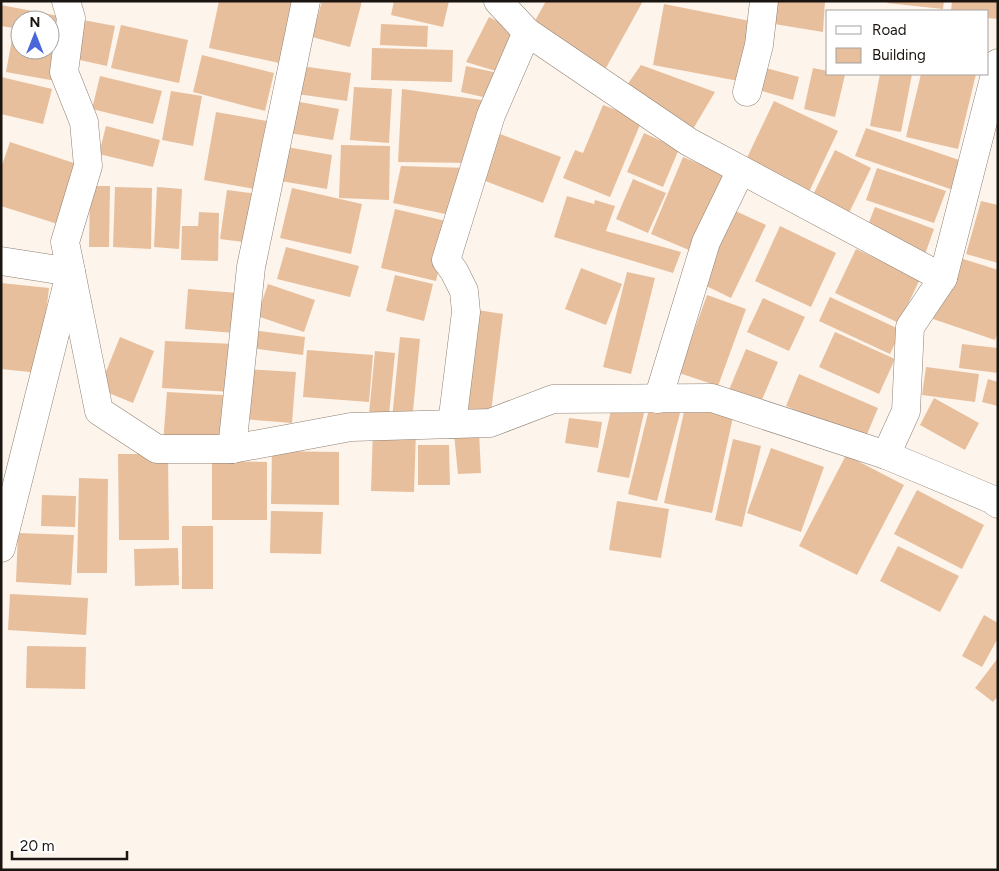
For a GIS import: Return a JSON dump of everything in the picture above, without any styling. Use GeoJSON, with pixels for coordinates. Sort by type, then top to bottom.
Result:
{"type":"FeatureCollection","features":[{"type":"Feature","properties":{"kind":"street"},"geometry":{"type":"LineString","coordinates":[[66,1],[71,18],[64,72],[84,122],[88,166],[65,242],[99,411],[157,449],[232,449],[351,427],[490,424],[553,399],[712,398],[886,455],[996,498]]}},
{"type":"Feature","properties":{"kind":"street"},"geometry":{"type":"LineString","coordinates":[[232,449],[251,267],[306,1]]}},
{"type":"Feature","properties":{"kind":"street"},"geometry":{"type":"LineString","coordinates":[[498,1],[526,32],[689,142],[943,278]]}},
{"type":"Feature","properties":{"kind":"street"},"geometry":{"type":"LineString","coordinates":[[748,92],[759,45],[764,1]]}},
{"type":"Feature","properties":{"kind":"street"},"geometry":{"type":"LineString","coordinates":[[452,424],[466,312],[464,291],[446,260],[491,115],[526,32]]}},
{"type":"Feature","properties":{"kind":"street"},"geometry":{"type":"LineString","coordinates":[[886,455],[906,411],[910,326],[943,278],[998,63]]}},
{"type":"Feature","properties":{"kind":"street"},"geometry":{"type":"LineString","coordinates":[[658,399],[706,242],[741,170]]}},
{"type":"Feature","properties":{"kind":"street"},"geometry":{"type":"LineString","coordinates":[[1,261],[71,272]]}},
{"type":"Feature","properties":{"kind":"street"},"geometry":{"type":"LineString","coordinates":[[1,548],[71,272]]}},
{"type":"Feature","properties":{"kind":"building"},"geometry":{"type":"Polygon","coordinates":[[[219,1],[296,1],[284,64],[209,48],[219,1]]]}},
{"type":"Feature","properties":{"kind":"building"},"geometry":{"type":"Polygon","coordinates":[[[322,1],[362,1],[350,47],[312,37],[322,1]]]}},
{"type":"Feature","properties":{"kind":"building"},"geometry":{"type":"Polygon","coordinates":[[[394,1],[449,1],[443,27],[391,15],[394,1]]]}},
{"type":"Feature","properties":{"kind":"building"},"geometry":{"type":"Polygon","coordinates":[[[546,1],[643,1],[606,68],[531,28],[546,1]]]}},
{"type":"Feature","properties":{"kind":"building"},"geometry":{"type":"Polygon","coordinates":[[[770,1],[825,1],[823,32],[768,23],[770,1]]]}},
{"type":"Feature","properties":{"kind":"building"},"geometry":{"type":"Polygon","coordinates":[[[888,1],[944,1],[943,9],[887,3],[888,1]]]}},
{"type":"Feature","properties":{"kind":"building"},"geometry":{"type":"Polygon","coordinates":[[[952,1],[998,1],[998,19],[989,18],[989,10],[951,10],[952,1]]]}},
{"type":"Feature","properties":{"kind":"building"},"geometry":{"type":"Polygon","coordinates":[[[664,4],[755,22],[744,82],[653,65],[664,4]]]}},
{"type":"Feature","properties":{"kind":"building"},"geometry":{"type":"Polygon","coordinates":[[[1,5],[27,10],[10,10],[10,27],[1,26],[1,5]]]}},
{"type":"Feature","properties":{"kind":"building"},"geometry":{"type":"Polygon","coordinates":[[[60,16],[64,17],[60,37],[60,16]]]}},
{"type":"Feature","properties":{"kind":"building"},"geometry":{"type":"Polygon","coordinates":[[[489,17],[518,32],[499,72],[466,62],[489,17]]]}},
{"type":"Feature","properties":{"kind":"building"},"geometry":{"type":"Polygon","coordinates":[[[83,20],[115,26],[107,66],[75,59],[83,20]]]}},
{"type":"Feature","properties":{"kind":"building"},"geometry":{"type":"Polygon","coordinates":[[[381,24],[428,26],[427,47],[380,45],[381,24]]]}},
{"type":"Feature","properties":{"kind":"building"},"geometry":{"type":"Polygon","coordinates":[[[121,25],[188,40],[179,83],[111,68],[121,25]]]}},
{"type":"Feature","properties":{"kind":"building"},"geometry":{"type":"Polygon","coordinates":[[[60,42],[63,43],[60,59],[60,42]]]}},
{"type":"Feature","properties":{"kind":"building"},"geometry":{"type":"Polygon","coordinates":[[[372,48],[453,50],[452,82],[371,80],[372,48]]]}},
{"type":"Feature","properties":{"kind":"building"},"geometry":{"type":"Polygon","coordinates":[[[10,50],[10,60],[60,60],[56,81],[6,72],[10,50]]]}},
{"type":"Feature","properties":{"kind":"building"},"geometry":{"type":"Polygon","coordinates":[[[202,55],[274,73],[265,111],[193,92],[202,55]]]}},
{"type":"Feature","properties":{"kind":"building"},"geometry":{"type":"Polygon","coordinates":[[[641,65],[715,92],[693,129],[627,85],[641,65]]]}},
{"type":"Feature","properties":{"kind":"building"},"geometry":{"type":"Polygon","coordinates":[[[301,66],[351,73],[347,101],[297,94],[301,66]]]}},
{"type":"Feature","properties":{"kind":"building"},"geometry":{"type":"Polygon","coordinates":[[[466,66],[498,73],[492,99],[461,92],[466,66]]]}},
{"type":"Feature","properties":{"kind":"building"},"geometry":{"type":"Polygon","coordinates":[[[766,68],[799,77],[793,100],[759,90],[766,68]]]}},
{"type":"Feature","properties":{"kind":"building"},"geometry":{"type":"Polygon","coordinates":[[[813,68],[826,71],[826,75],[845,75],[835,117],[804,109],[813,68]]]}},
{"type":"Feature","properties":{"kind":"building"},"geometry":{"type":"Polygon","coordinates":[[[880,75],[912,75],[901,132],[870,126],[880,75]]]}},
{"type":"Feature","properties":{"kind":"building"},"geometry":{"type":"Polygon","coordinates":[[[921,75],[976,75],[958,149],[906,137],[921,75]]]}},
{"type":"Feature","properties":{"kind":"building"},"geometry":{"type":"Polygon","coordinates":[[[100,76],[162,91],[153,124],[92,109],[100,76]]]}},
{"type":"Feature","properties":{"kind":"building"},"geometry":{"type":"Polygon","coordinates":[[[1,77],[52,89],[43,124],[1,114],[1,77]]]}},
{"type":"Feature","properties":{"kind":"building"},"geometry":{"type":"Polygon","coordinates":[[[354,87],[392,89],[389,143],[350,140],[354,87]]]}},
{"type":"Feature","properties":{"kind":"building"},"geometry":{"type":"Polygon","coordinates":[[[402,89],[489,101],[472,163],[398,162],[402,89]]]}},
{"type":"Feature","properties":{"kind":"building"},"geometry":{"type":"Polygon","coordinates":[[[171,91],[202,96],[193,146],[162,140],[171,91]]]}},
{"type":"Feature","properties":{"kind":"building"},"geometry":{"type":"Polygon","coordinates":[[[294,101],[339,109],[333,140],[289,133],[294,101]]]}},
{"type":"Feature","properties":{"kind":"building"},"geometry":{"type":"Polygon","coordinates":[[[774,101],[838,131],[808,194],[744,164],[774,101]]]}},
{"type":"Feature","properties":{"kind":"building"},"geometry":{"type":"Polygon","coordinates":[[[603,105],[642,120],[610,197],[563,178],[575,150],[583,153],[603,105]]]}},
{"type":"Feature","properties":{"kind":"building"},"geometry":{"type":"Polygon","coordinates":[[[216,112],[273,122],[260,190],[204,180],[216,112]]]}},
{"type":"Feature","properties":{"kind":"building"},"geometry":{"type":"Polygon","coordinates":[[[106,126],[160,140],[153,167],[99,154],[106,126]]]}},
{"type":"Feature","properties":{"kind":"building"},"geometry":{"type":"Polygon","coordinates":[[[866,128],[962,161],[953,190],[855,156],[866,128]]]}},
{"type":"Feature","properties":{"kind":"building"},"geometry":{"type":"Polygon","coordinates":[[[492,131],[561,157],[543,203],[475,177],[492,131]]]}},
{"type":"Feature","properties":{"kind":"building"},"geometry":{"type":"Polygon","coordinates":[[[644,133],[679,149],[663,187],[627,172],[644,133]]]}},
{"type":"Feature","properties":{"kind":"building"},"geometry":{"type":"Polygon","coordinates":[[[10,142],[83,166],[64,226],[1,206],[1,168],[10,142]]]}},
{"type":"Feature","properties":{"kind":"building"},"geometry":{"type":"Polygon","coordinates":[[[341,145],[390,146],[389,200],[339,198],[341,145]]]}},
{"type":"Feature","properties":{"kind":"building"},"geometry":{"type":"Polygon","coordinates":[[[287,147],[332,155],[327,189],[281,181],[287,147]]]}},
{"type":"Feature","properties":{"kind":"building"},"geometry":{"type":"Polygon","coordinates":[[[835,150],[871,168],[846,219],[810,201],[835,150]]]}},
{"type":"Feature","properties":{"kind":"building"},"geometry":{"type":"Polygon","coordinates":[[[683,157],[729,176],[696,253],[651,234],[683,157]]]}},
{"type":"Feature","properties":{"kind":"building"},"geometry":{"type":"Polygon","coordinates":[[[401,166],[469,168],[455,216],[393,203],[401,166]]]}},
{"type":"Feature","properties":{"kind":"building"},"geometry":{"type":"Polygon","coordinates":[[[877,168],[946,191],[934,223],[866,200],[877,168]]]}},
{"type":"Feature","properties":{"kind":"building"},"geometry":{"type":"Polygon","coordinates":[[[633,179],[666,193],[648,233],[616,219],[633,179]]]}},
{"type":"Feature","properties":{"kind":"building"},"geometry":{"type":"Polygon","coordinates":[[[90,186],[110,186],[109,247],[89,247],[90,186]]]}},
{"type":"Feature","properties":{"kind":"building"},"geometry":{"type":"Polygon","coordinates":[[[115,187],[152,188],[151,249],[113,247],[115,187]]]}},
{"type":"Feature","properties":{"kind":"building"},"geometry":{"type":"Polygon","coordinates":[[[157,187],[182,189],[179,249],[154,247],[157,187]]]}},
{"type":"Feature","properties":{"kind":"building"},"geometry":{"type":"Polygon","coordinates":[[[292,188],[362,204],[351,254],[280,238],[292,188]]]}},
{"type":"Feature","properties":{"kind":"building"},"geometry":{"type":"Polygon","coordinates":[[[227,190],[257,194],[251,243],[220,239],[227,190]]]}},
{"type":"Feature","properties":{"kind":"building"},"geometry":{"type":"Polygon","coordinates":[[[567,196],[594,204],[595,200],[615,206],[606,231],[681,252],[673,273],[554,237],[567,196]]]}},
{"type":"Feature","properties":{"kind":"building"},"geometry":{"type":"Polygon","coordinates":[[[981,201],[998,205],[998,263],[966,254],[981,201]]]}},
{"type":"Feature","properties":{"kind":"building"},"geometry":{"type":"Polygon","coordinates":[[[875,207],[934,229],[924,257],[864,235],[875,207]]]}},
{"type":"Feature","properties":{"kind":"building"},"geometry":{"type":"Polygon","coordinates":[[[395,209],[450,222],[436,281],[381,268],[395,209]]]}},
{"type":"Feature","properties":{"kind":"building"},"geometry":{"type":"Polygon","coordinates":[[[731,209],[766,225],[731,298],[696,281],[731,209]]]}},
{"type":"Feature","properties":{"kind":"building"},"geometry":{"type":"Polygon","coordinates":[[[199,212],[219,213],[218,261],[181,260],[182,226],[198,226],[199,212]]]}},
{"type":"Feature","properties":{"kind":"building"},"geometry":{"type":"Polygon","coordinates":[[[780,226],[836,253],[811,307],[755,281],[780,226]]]}},
{"type":"Feature","properties":{"kind":"building"},"geometry":{"type":"Polygon","coordinates":[[[286,247],[359,266],[350,297],[277,279],[286,247]]]}},
{"type":"Feature","properties":{"kind":"building"},"geometry":{"type":"Polygon","coordinates":[[[856,249],[920,279],[899,323],[835,293],[856,249]]]}},
{"type":"Feature","properties":{"kind":"building"},"geometry":{"type":"Polygon","coordinates":[[[954,256],[998,270],[998,331],[995,340],[933,319],[954,256]]]}},
{"type":"Feature","properties":{"kind":"building"},"geometry":{"type":"Polygon","coordinates":[[[581,268],[622,284],[606,325],[565,309],[581,268]]]}},
{"type":"Feature","properties":{"kind":"building"},"geometry":{"type":"Polygon","coordinates":[[[627,272],[655,278],[631,374],[603,367],[627,272]]]}},
{"type":"Feature","properties":{"kind":"building"},"geometry":{"type":"Polygon","coordinates":[[[395,275],[433,284],[424,321],[386,311],[395,275]]]}},
{"type":"Feature","properties":{"kind":"building"},"geometry":{"type":"Polygon","coordinates":[[[1,283],[49,288],[39,373],[1,369],[1,283]]]}},
{"type":"Feature","properties":{"kind":"building"},"geometry":{"type":"Polygon","coordinates":[[[268,284],[315,300],[304,332],[257,316],[268,284]]]}},
{"type":"Feature","properties":{"kind":"building"},"geometry":{"type":"Polygon","coordinates":[[[188,289],[238,293],[235,333],[185,329],[188,289]]]}},
{"type":"Feature","properties":{"kind":"building"},"geometry":{"type":"Polygon","coordinates":[[[707,295],[746,309],[718,386],[679,373],[707,295]]]}},
{"type":"Feature","properties":{"kind":"building"},"geometry":{"type":"Polygon","coordinates":[[[830,297],[901,330],[890,354],[819,321],[830,297]]]}},
{"type":"Feature","properties":{"kind":"building"},"geometry":{"type":"Polygon","coordinates":[[[763,298],[805,317],[789,351],[747,332],[763,298]]]}},
{"type":"Feature","properties":{"kind":"building"},"geometry":{"type":"Polygon","coordinates":[[[471,309],[503,314],[491,412],[459,408],[471,309]]]}},
{"type":"Feature","properties":{"kind":"building"},"geometry":{"type":"Polygon","coordinates":[[[252,330],[305,337],[303,355],[250,348],[252,330]]]}},
{"type":"Feature","properties":{"kind":"building"},"geometry":{"type":"Polygon","coordinates":[[[835,332],[895,359],[879,394],[819,367],[835,332]]]}},
{"type":"Feature","properties":{"kind":"building"},"geometry":{"type":"Polygon","coordinates":[[[120,337],[154,351],[133,403],[99,389],[120,337]]]}},
{"type":"Feature","properties":{"kind":"building"},"geometry":{"type":"Polygon","coordinates":[[[400,337],[420,339],[412,421],[392,419],[400,337]]]}},
{"type":"Feature","properties":{"kind":"building"},"geometry":{"type":"Polygon","coordinates":[[[165,341],[235,344],[232,392],[162,388],[165,341]]]}},
{"type":"Feature","properties":{"kind":"building"},"geometry":{"type":"Polygon","coordinates":[[[962,344],[998,348],[998,373],[959,368],[962,344]]]}},
{"type":"Feature","properties":{"kind":"building"},"geometry":{"type":"Polygon","coordinates":[[[746,349],[778,362],[761,402],[729,390],[746,349]]]}},
{"type":"Feature","properties":{"kind":"building"},"geometry":{"type":"Polygon","coordinates":[[[307,350],[373,355],[369,402],[303,397],[307,350]]]}},
{"type":"Feature","properties":{"kind":"building"},"geometry":{"type":"Polygon","coordinates":[[[375,351],[395,353],[389,415],[369,414],[375,351]]]}},
{"type":"Feature","properties":{"kind":"building"},"geometry":{"type":"Polygon","coordinates":[[[926,367],[979,374],[975,402],[922,395],[926,367]]]}},
{"type":"Feature","properties":{"kind":"building"},"geometry":{"type":"Polygon","coordinates":[[[246,369],[296,372],[292,423],[242,419],[246,369]]]}},
{"type":"Feature","properties":{"kind":"building"},"geometry":{"type":"Polygon","coordinates":[[[799,374],[878,408],[865,439],[786,406],[799,374]]]}},
{"type":"Feature","properties":{"kind":"building"},"geometry":{"type":"Polygon","coordinates":[[[988,379],[998,382],[998,406],[982,402],[988,379]]]}},
{"type":"Feature","properties":{"kind":"building"},"geometry":{"type":"Polygon","coordinates":[[[167,392],[223,395],[220,447],[163,443],[167,392]]]}},
{"type":"Feature","properties":{"kind":"building"},"geometry":{"type":"Polygon","coordinates":[[[934,398],[979,423],[965,450],[920,425],[934,398]]]}},
{"type":"Feature","properties":{"kind":"building"},"geometry":{"type":"Polygon","coordinates":[[[650,405],[680,413],[657,501],[628,494],[650,405]]]}},
{"type":"Feature","properties":{"kind":"building"},"geometry":{"type":"Polygon","coordinates":[[[612,406],[644,413],[629,478],[597,472],[612,406]]]}},
{"type":"Feature","properties":{"kind":"building"},"geometry":{"type":"Polygon","coordinates":[[[685,407],[733,417],[712,513],[664,503],[685,407]]]}},
{"type":"Feature","properties":{"kind":"building"},"geometry":{"type":"Polygon","coordinates":[[[569,418],[602,422],[598,448],[565,443],[569,418]]]}},
{"type":"Feature","properties":{"kind":"building"},"geometry":{"type":"Polygon","coordinates":[[[373,429],[416,431],[414,492],[371,491],[373,429]]]}},
{"type":"Feature","properties":{"kind":"building"},"geometry":{"type":"Polygon","coordinates":[[[479,432],[481,473],[458,474],[454,434],[479,432]]]}},
{"type":"Feature","properties":{"kind":"building"},"geometry":{"type":"Polygon","coordinates":[[[733,439],[761,446],[742,527],[715,520],[733,439]]]}},
{"type":"Feature","properties":{"kind":"building"},"geometry":{"type":"Polygon","coordinates":[[[418,445],[449,445],[450,485],[418,485],[418,445]]]}},
{"type":"Feature","properties":{"kind":"building"},"geometry":{"type":"Polygon","coordinates":[[[771,448],[824,467],[801,532],[747,513],[771,448]]]}},
{"type":"Feature","properties":{"kind":"building"},"geometry":{"type":"Polygon","coordinates":[[[272,451],[339,452],[339,505],[271,504],[272,451]]]}},
{"type":"Feature","properties":{"kind":"building"},"geometry":{"type":"Polygon","coordinates":[[[118,454],[168,454],[169,540],[119,540],[118,454]]]}},
{"type":"Feature","properties":{"kind":"building"},"geometry":{"type":"Polygon","coordinates":[[[846,455],[904,485],[857,575],[799,546],[846,455]]]}},
{"type":"Feature","properties":{"kind":"building"},"geometry":{"type":"Polygon","coordinates":[[[212,461],[267,462],[267,520],[212,520],[212,461]]]}},
{"type":"Feature","properties":{"kind":"building"},"geometry":{"type":"Polygon","coordinates":[[[79,478],[108,479],[107,573],[77,573],[79,478]]]}},
{"type":"Feature","properties":{"kind":"building"},"geometry":{"type":"Polygon","coordinates":[[[917,490],[984,525],[962,569],[894,534],[917,490]]]}},
{"type":"Feature","properties":{"kind":"building"},"geometry":{"type":"Polygon","coordinates":[[[42,495],[76,496],[75,527],[41,526],[42,495]]]}},
{"type":"Feature","properties":{"kind":"building"},"geometry":{"type":"Polygon","coordinates":[[[617,501],[669,509],[661,558],[609,550],[617,501]]]}},
{"type":"Feature","properties":{"kind":"building"},"geometry":{"type":"Polygon","coordinates":[[[271,511],[323,512],[321,554],[270,553],[271,511]]]}},
{"type":"Feature","properties":{"kind":"building"},"geometry":{"type":"Polygon","coordinates":[[[182,526],[213,526],[213,589],[182,589],[182,526]]]}},
{"type":"Feature","properties":{"kind":"building"},"geometry":{"type":"Polygon","coordinates":[[[18,533],[74,535],[71,585],[16,582],[18,533]]]}},
{"type":"Feature","properties":{"kind":"building"},"geometry":{"type":"Polygon","coordinates":[[[898,546],[959,576],[940,612],[880,581],[898,546]]]}},
{"type":"Feature","properties":{"kind":"building"},"geometry":{"type":"Polygon","coordinates":[[[178,548],[179,585],[135,586],[134,549],[178,548]]]}},
{"type":"Feature","properties":{"kind":"building"},"geometry":{"type":"Polygon","coordinates":[[[10,594],[88,598],[86,635],[8,630],[10,594]]]}},
{"type":"Feature","properties":{"kind":"building"},"geometry":{"type":"Polygon","coordinates":[[[984,615],[998,623],[998,638],[982,667],[962,656],[984,615]]]}},
{"type":"Feature","properties":{"kind":"building"},"geometry":{"type":"Polygon","coordinates":[[[27,646],[86,647],[85,689],[26,688],[27,646]]]}},
{"type":"Feature","properties":{"kind":"building"},"geometry":{"type":"Polygon","coordinates":[[[998,658],[998,696],[993,702],[975,688],[998,658]]]}}]}
